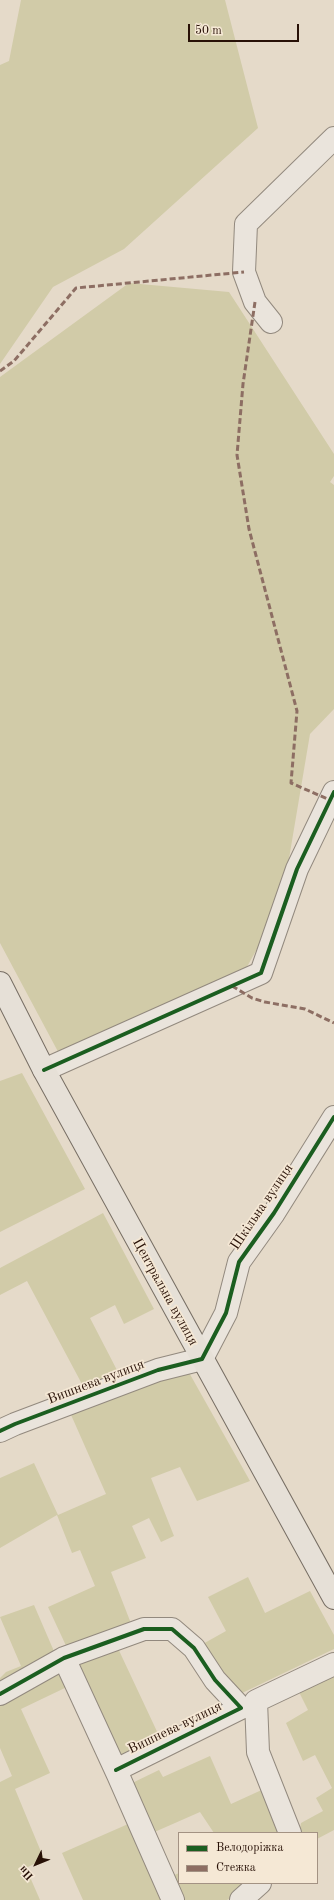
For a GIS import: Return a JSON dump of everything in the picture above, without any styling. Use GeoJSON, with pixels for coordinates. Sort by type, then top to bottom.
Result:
{"type":"FeatureCollection","features":[{"type":"Feature","properties":{"kind":"main road","name":"Центральна вулиця"},"geometry":{"type":"LineString","coordinates":[[0,983],[44,1070],[334,1598]]}},
{"type":"Feature","properties":{"kind":"street"},"geometry":{"type":"LineString","coordinates":[[271,322],[255,302],[244,272],[246,224],[334,138]]}},
{"type":"Feature","properties":{"kind":"street"},"geometry":{"type":"LineString","coordinates":[[44,1070],[261,973],[297,870],[334,792]]}},
{"type":"Feature","properties":{"kind":"street","name":"Шкільна вулиця"},"geometry":{"type":"LineString","coordinates":[[202,1359],[226,1314],[239,1262],[274,1213],[334,1118]]}},
{"type":"Feature","properties":{"kind":"street","name":"Вишнева вулиця"},"geometry":{"type":"LineString","coordinates":[[0,1431],[158,1370],[202,1359]]}},
{"type":"Feature","properties":{"kind":"street","name":"Вишнева вулиця"},"geometry":{"type":"LineString","coordinates":[[0,1694],[64,1658],[144,1629],[172,1629],[194,1648],[214,1680],[248,1705],[116,1770]]}},
{"type":"Feature","properties":{"kind":"street","name":"Вишнева вулиця"},"geometry":{"type":"LineString","coordinates":[[64,1658],[116,1770],[173,1900]]}},
{"type":"Feature","properties":{"kind":"street"},"geometry":{"type":"LineString","coordinates":[[290,1832],[258,1752],[248,1705],[334,1664]]}},
{"type":"Feature","properties":{"kind":"street"},"geometry":{"type":"LineString","coordinates":[[242,1900],[259,1884]]}},
{"type":"Feature","properties":{"kind":"shaded area"},"geometry":{"type":"Polygon","coordinates":[[[21,0],[225,0],[258,128],[124,249],[53,287],[0,364],[0,65],[9,61],[21,0]]]}},
{"type":"Feature","properties":{"kind":"shaded area"},"geometry":{"type":"Polygon","coordinates":[[[129,283],[229,292],[334,454],[334,476],[330,482],[334,485],[334,709],[310,734],[281,906],[234,990],[63,1061],[0,943],[0,377],[129,283]]]}},
{"type":"Feature","properties":{"kind":"shaded area"},"geometry":{"type":"Polygon","coordinates":[[[22,1073],[85,1189],[0,1232],[0,1081],[22,1073]]]}},
{"type":"Feature","properties":{"kind":"shaded area"},"geometry":{"type":"Polygon","coordinates":[[[103,1213],[154,1309],[124,1324],[115,1305],[90,1318],[119,1374],[83,1386],[27,1281],[0,1295],[0,1268],[103,1213]]]}},
{"type":"Feature","properties":{"kind":"shaded area"},"geometry":{"type":"Polygon","coordinates":[[[187,1369],[250,1481],[197,1501],[180,1467],[151,1478],[174,1536],[161,1542],[149,1518],[132,1526],[146,1558],[111,1572],[132,1626],[68,1650],[48,1607],[95,1586],[80,1550],[72,1553],[57,1515],[0,1548],[0,1478],[34,1463],[58,1515],[106,1494],[68,1408],[187,1369]]]}},
{"type":"Feature","properties":{"kind":"shaded area"},"geometry":{"type":"Polygon","coordinates":[[[248,1577],[265,1613],[310,1591],[334,1635],[334,1649],[240,1694],[201,1645],[226,1631],[208,1597],[248,1577]]]}},
{"type":"Feature","properties":{"kind":"shaded area"},"geometry":{"type":"Polygon","coordinates":[[[34,1605],[69,1686],[21,1709],[50,1773],[15,1789],[44,1859],[26,1868],[40,1900],[0,1900],[0,1782],[12,1776],[0,1748],[0,1678],[6,1672],[21,1666],[0,1617],[34,1605]]]}},
{"type":"Feature","properties":{"kind":"shaded area"},"geometry":{"type":"Polygon","coordinates":[[[115,1642],[161,1740],[116,1761],[78,1676],[78,1660],[115,1642]]]}},
{"type":"Feature","properties":{"kind":"shaded area"},"geometry":{"type":"Polygon","coordinates":[[[334,1672],[334,1830],[318,1838],[318,1832],[299,1832],[301,1823],[323,1811],[316,1798],[332,1788],[315,1755],[303,1761],[286,1723],[308,1710],[299,1692],[334,1672]]]}},
{"type":"Feature","properties":{"kind":"shaded area"},"geometry":{"type":"Polygon","coordinates":[[[210,1756],[231,1804],[266,1788],[283,1832],[213,1832],[200,1812],[150,1834],[128,1785],[159,1770],[163,1777],[210,1756]]]}},
{"type":"Feature","properties":{"kind":"shaded area"},"geometry":{"type":"Polygon","coordinates":[[[135,1821],[168,1900],[83,1900],[62,1853],[135,1821]]]}},
{"type":"Feature","properties":{"kind":"shaded area"},"geometry":{"type":"Polygon","coordinates":[[[178,1873],[178,1884],[250,1884],[242,1892],[227,1900],[178,1900],[168,1878],[178,1873]]]}},
{"type":"Feature","properties":{"kind":"marked path"},"geometry":{"type":"LineString","coordinates":[[0,371],[14,361],[76,288],[244,272]]}},
{"type":"Feature","properties":{"kind":"marked path"},"geometry":{"type":"LineString","coordinates":[[255,302],[243,384],[237,455],[249,529],[297,711],[291,783],[330,800]]}},
{"type":"Feature","properties":{"kind":"marked path"},"geometry":{"type":"LineString","coordinates":[[232,986],[252,998],[265,1002],[305,1009],[334,1023]]}},
{"type":"Feature","properties":{"kind":"cycle path"},"geometry":{"type":"LineString","coordinates":[[44,1070],[261,973],[297,869],[334,792]]}},
{"type":"Feature","properties":{"kind":"cycle path"},"geometry":{"type":"LineString","coordinates":[[0,1431],[158,1370],[202,1359],[226,1313],[239,1262],[274,1213],[334,1117]]}},
{"type":"Feature","properties":{"kind":"cycle path"},"geometry":{"type":"LineString","coordinates":[[0,1694],[64,1658],[144,1629],[172,1629],[194,1648],[215,1680],[241,1708],[116,1770]]}}]}
